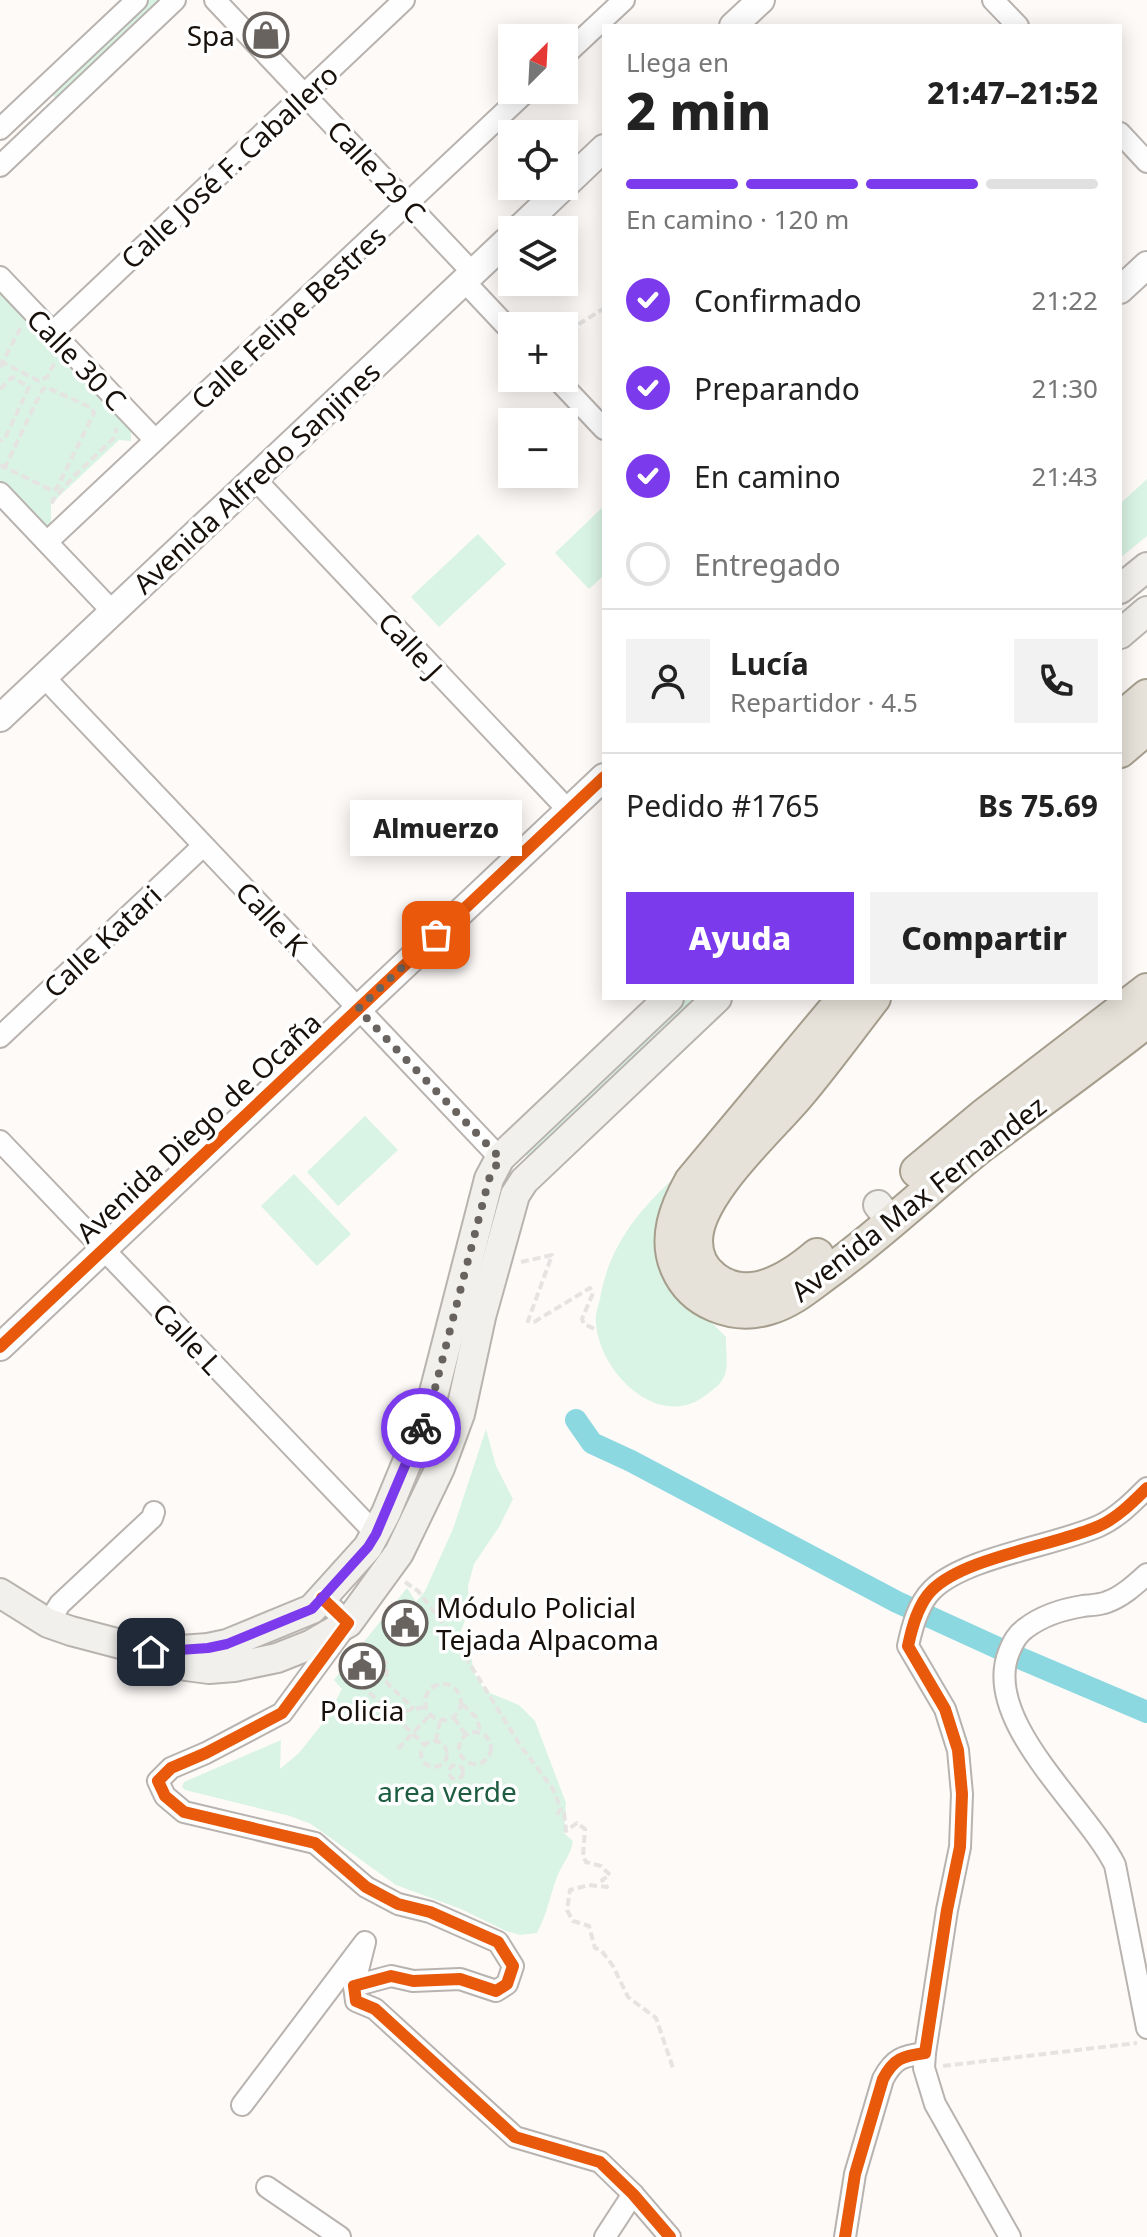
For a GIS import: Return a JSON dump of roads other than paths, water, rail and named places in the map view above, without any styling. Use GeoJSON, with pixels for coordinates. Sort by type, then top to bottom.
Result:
{"type":"FeatureCollection","features":[{"type":"Feature","properties":{"kind":"main road"},"geometry":{"type":"LineString","coordinates":[[1122,587],[1147,567]]}},
{"type":"Feature","properties":{"kind":"main road"},"geometry":{"type":"LineString","coordinates":[[1122,632],[1147,611]]}},
{"type":"Feature","properties":{"kind":"main road"},"geometry":{"type":"LineString","coordinates":[[1122,717],[1147,696]]}},
{"type":"Feature","properties":{"kind":"main road"},"geometry":{"type":"LineString","coordinates":[[1122,749],[1147,728]]}},
{"type":"Feature","properties":{"kind":"main road","name":"Avenida Max Fernandez"},"geometry":{"type":"LineString","coordinates":[[842,1000],[691,1181],[682,1197],[671,1241],[678,1270],[694,1292],[727,1311],[742,1313],[791,1300],[983,1116],[1147,990]]}},
{"type":"Feature","properties":{"kind":"main road"},"geometry":{"type":"LineString","coordinates":[[151,1652],[227,1644],[312,1609],[368,1547],[431,1404],[489,1179],[500,1158],[667,1000]]}},
{"type":"Feature","properties":{"kind":"main road"},"geometry":{"type":"LineString","coordinates":[[0,1593],[48,1623],[92,1638],[151,1652],[186,1666],[209,1669],[277,1658],[355,1633],[399,1553],[440,1468],[460,1414],[485,1304],[515,1195],[524,1181],[715,1000]]}},
{"type":"Feature","properties":{"kind":"main road","name":"Avenida Max Fernandez"},"geometry":{"type":"LineString","coordinates":[[872,1000],[799,1094],[733,1167],[712,1197],[698,1225],[696,1240],[703,1267],[723,1285],[751,1290],[768,1286],[808,1262],[981,1147],[1147,1021]]}},
{"type":"Feature","properties":{"kind":"main road"},"geometry":{"type":"LineString","coordinates":[[500,1158],[524,1181]]}},
{"type":"Feature","properties":{"kind":"main road"},"geometry":{"type":"LineString","coordinates":[[376,1534],[399,1553]]}},
{"type":"Feature","properties":{"kind":"street"},"geometry":{"type":"LineString","coordinates":[[0,129],[137,0]]}},
{"type":"Feature","properties":{"kind":"street"},"geometry":{"type":"LineString","coordinates":[[0,166],[175,0]]}},
{"type":"Feature","properties":{"kind":"street","name":"Calle 29 C"},"geometry":{"type":"LineString","coordinates":[[215,0],[408,204],[498,314]]}},
{"type":"Feature","properties":{"kind":"street","name":"Calle José F. Caballero"},"geometry":{"type":"LineString","coordinates":[[53,332],[404,0]]}},
{"type":"Feature","properties":{"kind":"street"},"geometry":{"type":"LineString","coordinates":[[578,43],[624,0]]}},
{"type":"Feature","properties":{"kind":"street"},"geometry":{"type":"LineString","coordinates":[[735,24],[761,0]]}},
{"type":"Feature","properties":{"kind":"street"},"geometry":{"type":"LineString","coordinates":[[993,0],[1016,24]]}},
{"type":"Feature","properties":{"kind":"street","name":"Calle Felipe Bestres"},"geometry":{"type":"LineString","coordinates":[[47,542],[513,104]]}},
{"type":"Feature","properties":{"kind":"street"},"geometry":{"type":"LineString","coordinates":[[1122,135],[1147,162]]}},
{"type":"Feature","properties":{"kind":"street"},"geometry":{"type":"LineString","coordinates":[[533,216],[602,150]]}},
{"type":"Feature","properties":{"kind":"street","name":"Avenida Alfredo Sanjines"},"geometry":{"type":"LineString","coordinates":[[0,718],[498,249]]}},
{"type":"Feature","properties":{"kind":"street"},"geometry":{"type":"LineString","coordinates":[[1122,288],[1147,265]]}},
{"type":"Feature","properties":{"kind":"street","name":"Calle 30 C"},"geometry":{"type":"LineString","coordinates":[[0,277],[155,440]]}},
{"type":"Feature","properties":{"kind":"street"},"geometry":{"type":"LineString","coordinates":[[569,392],[602,427]]}},
{"type":"Feature","properties":{"kind":"street","name":"Calle J"},"geometry":{"type":"LineString","coordinates":[[254,478],[569,811]]}},
{"type":"Feature","properties":{"kind":"street"},"geometry":{"type":"LineString","coordinates":[[0,493],[113,612]]}},
{"type":"Feature","properties":{"kind":"street","name":"Calle K"},"geometry":{"type":"LineString","coordinates":[[44,677],[500,1158]]}},
{"type":"Feature","properties":{"kind":"street","name":"Avenida Diego de Ocaña"},"geometry":{"type":"LineString","coordinates":[[0,1347],[602,779]]}},
{"type":"Feature","properties":{"kind":"street","name":"Calle Katari"},"geometry":{"type":"LineString","coordinates":[[0,1037],[203,846]]}},
{"type":"Feature","properties":{"kind":"street","name":"Calle L"},"geometry":{"type":"LineString","coordinates":[[0,1141],[376,1534]]}},
{"type":"Feature","properties":{"kind":"street"},"geometry":{"type":"LineString","coordinates":[[1010,2237],[935,2104],[924,2060],[960,1847],[962,1794],[958,1750],[945,1709],[908,1646],[922,1604],[933,1589],[973,1565],[1100,1526],[1147,1488]]}},
{"type":"Feature","properties":{"kind":"street"},"geometry":{"type":"LineString","coordinates":[[48,1623],[60,1604],[152,1518],[154,1512]]}},
{"type":"Feature","properties":{"kind":"street"},"geometry":{"type":"LineString","coordinates":[[1147,1574],[1107,1603],[1080,1606],[1045,1617],[1025,1628],[1014,1639],[1005,1662],[1003,1683],[1030,1747],[1106,1847],[1115,1865],[1147,2028]]}},
{"type":"Feature","properties":{"kind":"street"},"geometry":{"type":"LineString","coordinates":[[322,1598],[355,1633],[282,1713],[171,1768],[158,1781],[165,1796],[184,1812],[315,1843],[366,1887],[398,1904],[430,1912],[498,1942],[513,1966],[507,1984],[496,1991],[460,1979],[413,1981],[391,1976],[354,1986]]}},
{"type":"Feature","properties":{"kind":"street"},"geometry":{"type":"LineString","coordinates":[[242,2105],[365,1942],[354,1986],[356,2001],[375,2009],[515,2137],[600,2162],[670,2237]]}},
{"type":"Feature","properties":{"kind":"street"},"geometry":{"type":"LineString","coordinates":[[845,2237],[855,2174],[883,2079],[900,2056],[924,2060]]}},
{"type":"Feature","properties":{"kind":"street"},"geometry":{"type":"LineString","coordinates":[[267,2187],[340,2237]]}},
{"type":"Feature","properties":{"kind":"street"},"geometry":{"type":"LineString","coordinates":[[605,2237],[633,2194]]}},
{"type":"Feature","properties":{"kind":"waterway"},"geometry":{"type":"LineString","coordinates":[[576,1420],[592,1443],[897,1602],[1147,1712]]}},
{"type":"Feature","properties":{"kind":"place","name":"Spa"},"geometry":{"type":"Point","coordinates":[266,35]}},
{"type":"Feature","properties":{"kind":"place","name":"Almuerzo"},"geometry":{"type":"Point","coordinates":[436,935]}},
{"type":"Feature","properties":{"kind":"place","name":"Módulo Policial Tejada Alpacoma"},"geometry":{"type":"Point","coordinates":[405,1623]}},
{"type":"Feature","properties":{"kind":"place","name":"Policia"},"geometry":{"type":"Point","coordinates":[362,1666]}},
{"type":"Feature","properties":{"kind":"park label","name":"area verde"},"geometry":{"type":"Point","coordinates":[447,1791]}}]}
